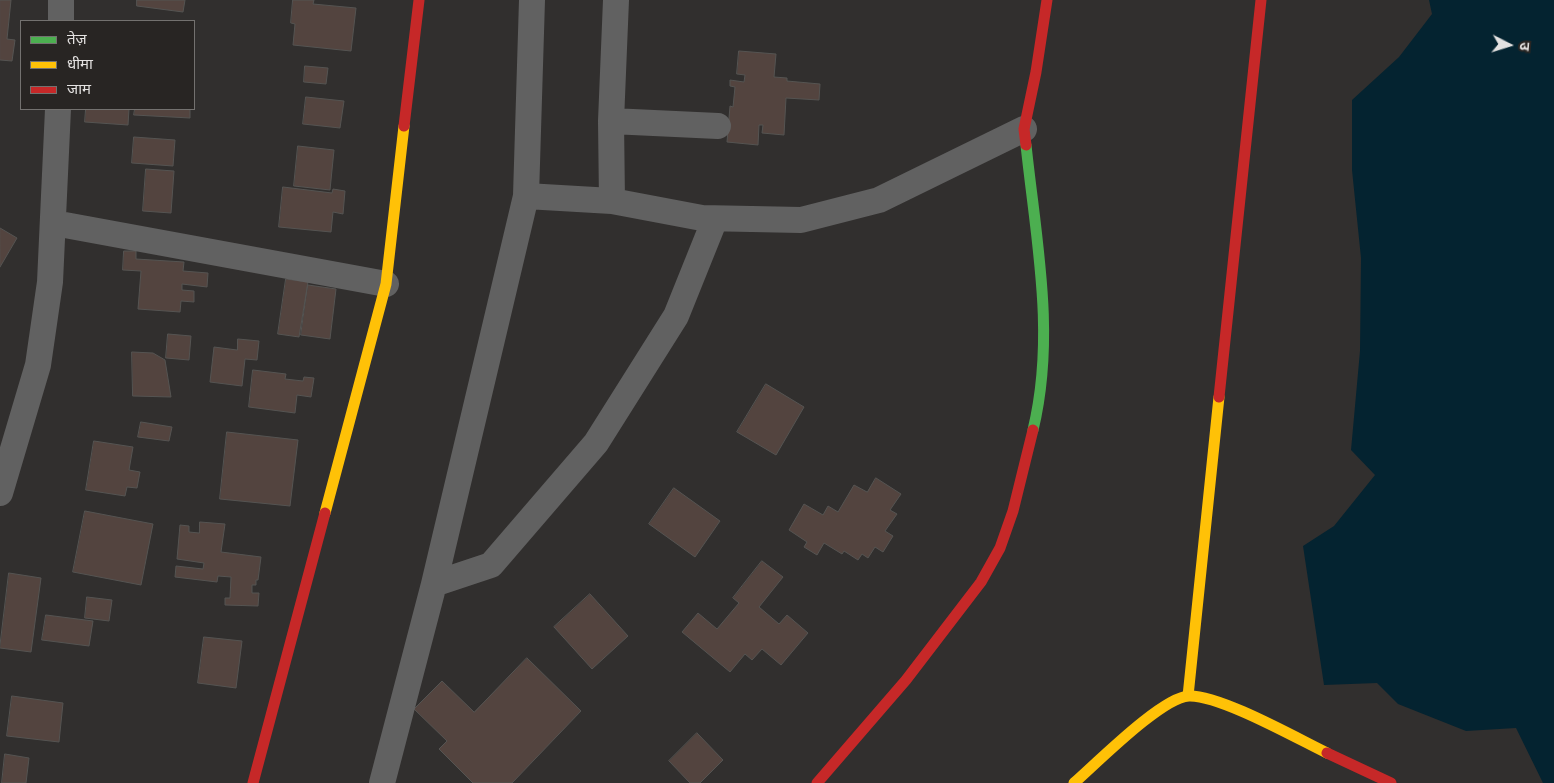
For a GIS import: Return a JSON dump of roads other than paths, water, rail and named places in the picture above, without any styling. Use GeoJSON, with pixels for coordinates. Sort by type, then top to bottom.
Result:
{"type":"FeatureCollection","features":[{"type":"Feature","properties":{"kind":"street"},"geometry":{"type":"LineString","coordinates":[[61,0],[61,20]]}},
{"type":"Feature","properties":{"kind":"street"},"geometry":{"type":"LineString","coordinates":[[252,783],[386,284],[419,0]]}},
{"type":"Feature","properties":{"kind":"street"},"geometry":{"type":"LineString","coordinates":[[382,783],[434,584],[526,196],[532,0]]}},
{"type":"Feature","properties":{"kind":"street"},"geometry":{"type":"LineString","coordinates":[[612,201],[611,121],[616,0]]}},
{"type":"Feature","properties":{"kind":"street"},"geometry":{"type":"LineString","coordinates":[[817,783],[906,680],[981,582],[1000,548],[1013,511],[1040,401],[1045,356],[1044,312],[1024,129],[1036,72],[1046,0]]}},
{"type":"Feature","properties":{"kind":"street"},"geometry":{"type":"LineString","coordinates":[[1188,696],[1262,0]]}},
{"type":"Feature","properties":{"kind":"street"},"geometry":{"type":"LineString","coordinates":[[0,493],[38,365],[50,282],[58,110]]}},
{"type":"Feature","properties":{"kind":"street"},"geometry":{"type":"LineString","coordinates":[[611,121],[718,126]]}},
{"type":"Feature","properties":{"kind":"street"},"geometry":{"type":"LineString","coordinates":[[526,196],[612,201],[702,218],[801,220],[879,200],[1024,129]]}},
{"type":"Feature","properties":{"kind":"street"},"geometry":{"type":"LineString","coordinates":[[434,584],[492,565],[596,443],[676,316],[715,219]]}},
{"type":"Feature","properties":{"kind":"street"},"geometry":{"type":"LineString","coordinates":[[54,223],[386,284]]}},
{"type":"Feature","properties":{"kind":"street"},"geometry":{"type":"LineString","coordinates":[[1074,783],[1160,708],[1188,696],[1215,700],[1391,783]]}},
{"type":"Feature","properties":{"kind":"water"},"geometry":{"type":"Polygon","coordinates":[[[1429,0],[1554,0],[1554,783],[1543,783],[1516,728],[1466,731],[1398,704],[1377,683],[1324,685],[1303,546],[1334,526],[1375,475],[1351,450],[1360,351],[1361,258],[1352,170],[1352,100],[1399,57],[1432,14],[1429,0]]]}}]}
